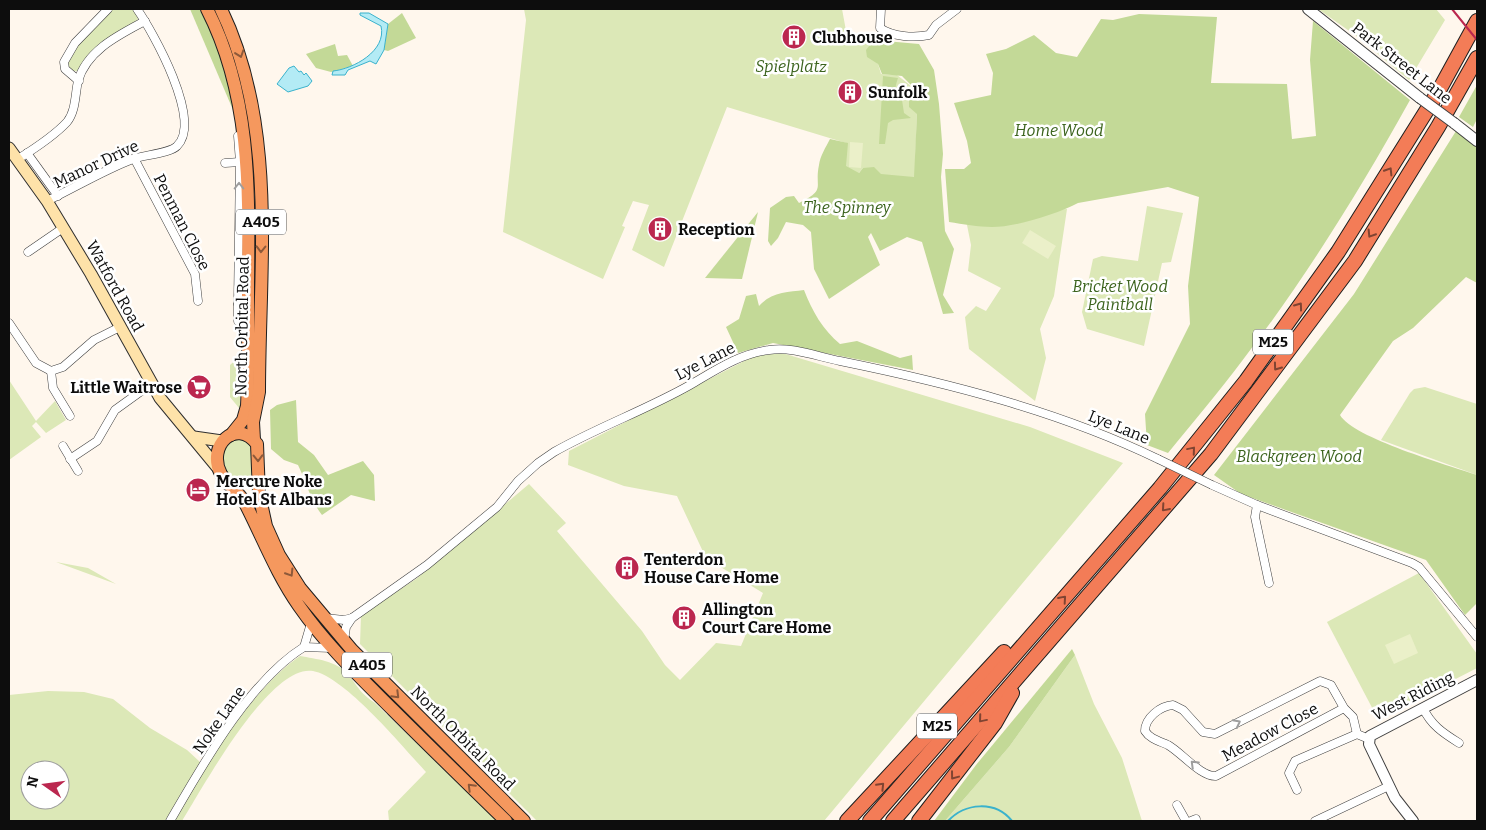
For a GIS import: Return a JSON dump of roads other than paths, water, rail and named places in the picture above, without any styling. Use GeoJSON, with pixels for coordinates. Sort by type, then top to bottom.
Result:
{"type":"FeatureCollection","features":[{"type":"Feature","properties":{"kind":"highway","name":"North Orbital Road"},"geometry":{"type":"LineString","coordinates":[[207,9],[224,49],[237,94],[246,141],[249,209],[243,319],[247,406],[243,420],[226,438]]}},
{"type":"Feature","properties":{"kind":"highway","name":"North Orbital Road"},"geometry":{"type":"LineString","coordinates":[[222,9],[248,78],[255,113],[260,156],[259,392],[252,426],[254,440]]}},
{"type":"Feature","properties":{"kind":"highway","name":"M25"},"geometry":{"type":"LineString","coordinates":[[870,821],[1166,481],[1246,381],[1338,252],[1437,94],[1477,21]]}},
{"type":"Feature","properties":{"kind":"highway","name":"M25"},"geometry":{"type":"LineString","coordinates":[[893,821],[1211,454],[1252,402],[1355,260],[1438,127],[1477,58]]}},
{"type":"Feature","properties":{"kind":"highway"},"geometry":{"type":"LineString","coordinates":[[246,141],[251,119],[255,113]]}},
{"type":"Feature","properties":{"kind":"highway"},"geometry":{"type":"LineString","coordinates":[[243,434],[254,440],[258,449],[258,478],[246,489],[235,490],[223,478],[217,467],[217,452],[226,438],[243,434]]}},
{"type":"Feature","properties":{"kind":"highway","name":"North Orbital Road"},"geometry":{"type":"LineString","coordinates":[[258,478],[262,514],[272,541],[290,574],[323,618],[344,642],[524,821]]}},
{"type":"Feature","properties":{"kind":"highway","name":"North Orbital Road"},"geometry":{"type":"LineString","coordinates":[[235,490],[244,500],[285,585],[331,648],[506,821]]}},
{"type":"Feature","properties":{"kind":"highway","name":"M25"},"geometry":{"type":"LineString","coordinates":[[847,821],[1004,652],[1030,636]]}},
{"type":"Feature","properties":{"kind":"highway","name":"M25"},"geometry":{"type":"LineString","coordinates":[[919,821],[994,723],[1026,669]]}},
{"type":"Feature","properties":{"kind":"main road","name":"Watford Road"},"geometry":{"type":"LineString","coordinates":[[9,148],[23,156],[52,199],[63,228],[151,384],[171,413],[194,437],[217,467]]}},
{"type":"Feature","properties":{"kind":"main road"},"geometry":{"type":"LineString","coordinates":[[194,437],[226,438]]}},
{"type":"Feature","properties":{"kind":"street"},"geometry":{"type":"LineString","coordinates":[[78,81],[65,69],[64,62],[83,34],[108,9]]}},
{"type":"Feature","properties":{"kind":"street"},"geometry":{"type":"LineString","coordinates":[[23,156],[67,122],[73,108],[78,81],[87,63],[100,49],[145,21],[137,9]]}},
{"type":"Feature","properties":{"kind":"street"},"geometry":{"type":"LineString","coordinates":[[881,9],[880,28],[891,34],[903,36],[929,35],[936,25],[957,9]]}},
{"type":"Feature","properties":{"kind":"street","name":"Park Street Lane"},"geometry":{"type":"LineString","coordinates":[[1308,9],[1477,141]]}},
{"type":"Feature","properties":{"kind":"street","name":"Manor Drive"},"geometry":{"type":"LineString","coordinates":[[52,199],[134,158],[171,150],[178,146],[184,127],[183,108],[166,60],[145,21]]}},
{"type":"Feature","properties":{"kind":"street"},"geometry":{"type":"LineString","coordinates":[[237,94],[240,162],[238,304],[241,304],[243,319]]}},
{"type":"Feature","properties":{"kind":"street","name":"Penman Close"},"geometry":{"type":"LineString","coordinates":[[134,158],[196,274],[198,301]]}},
{"type":"Feature","properties":{"kind":"street"},"geometry":{"type":"LineString","coordinates":[[225,163],[240,162]]}},
{"type":"Feature","properties":{"kind":"street"},"geometry":{"type":"LineString","coordinates":[[28,252],[63,228]]}},
{"type":"Feature","properties":{"kind":"street"},"geometry":{"type":"LineString","coordinates":[[9,323],[36,363],[51,371],[63,367],[89,344],[120,327]]}},
{"type":"Feature","properties":{"kind":"street","name":"Lye Lane"},"geometry":{"type":"LineString","coordinates":[[352,618],[427,566],[497,507],[518,481],[554,452],[690,385],[719,366],[769,350],[796,352],[908,375],[1029,409],[1111,437],[1212,485],[1257,504]]}},
{"type":"Feature","properties":{"kind":"street"},"geometry":{"type":"LineString","coordinates":[[51,371],[53,388],[70,416]]}},
{"type":"Feature","properties":{"kind":"street"},"geometry":{"type":"LineString","coordinates":[[70,459],[97,441],[115,410],[151,384]]}},
{"type":"Feature","properties":{"kind":"street"},"geometry":{"type":"LineString","coordinates":[[62,446],[78,471]]}},
{"type":"Feature","properties":{"kind":"street"},"geometry":{"type":"LineString","coordinates":[[1270,583],[1255,518],[1257,504],[1402,558],[1419,567],[1477,637]]}},
{"type":"Feature","properties":{"kind":"street"},"geometry":{"type":"LineString","coordinates":[[323,618],[344,620],[352,618]]}},
{"type":"Feature","properties":{"kind":"street"},"geometry":{"type":"LineString","coordinates":[[344,642],[346,627],[352,618]]}},
{"type":"Feature","properties":{"kind":"street"},"geometry":{"type":"LineString","coordinates":[[311,623],[304,647],[331,648]]}},
{"type":"Feature","properties":{"kind":"street","name":"Noke Lane"},"geometry":{"type":"LineString","coordinates":[[170,821],[211,755],[256,691],[284,662],[304,647]]}},
{"type":"Feature","properties":{"kind":"street","name":"West Riding"},"geometry":{"type":"LineString","coordinates":[[1413,821],[1395,798],[1369,744],[1369,739],[1372,734],[1477,680]]}},
{"type":"Feature","properties":{"kind":"street","name":"Meadow Close"},"geometry":{"type":"LineString","coordinates":[[1344,708],[1216,776],[1204,774],[1181,753],[1151,738],[1145,731],[1150,718],[1162,707],[1173,704],[1183,710],[1203,732],[1216,734],[1320,681],[1331,686],[1344,708],[1353,717],[1357,734]]}},
{"type":"Feature","properties":{"kind":"street"},"geometry":{"type":"LineString","coordinates":[[1423,708],[1433,725],[1459,743]]}},
{"type":"Feature","properties":{"kind":"street"},"geometry":{"type":"LineString","coordinates":[[1297,790],[1289,773],[1295,761],[1357,734],[1369,739]]}},
{"type":"Feature","properties":{"kind":"street"},"geometry":{"type":"LineString","coordinates":[[1315,821],[1389,786]]}},
{"type":"Feature","properties":{"kind":"street"},"geometry":{"type":"LineString","coordinates":[[1177,805],[1186,821]]}},
{"type":"Feature","properties":{"kind":"water"},"geometry":{"type":"Polygon","coordinates":[[[360,13],[369,13],[388,24],[384,50],[376,64],[370,61],[348,70],[345,75],[332,75],[333,71],[350,67],[367,57],[379,43],[381,26],[360,15],[360,13]]]}},
{"type":"Feature","properties":{"kind":"water"},"geometry":{"type":"Polygon","coordinates":[[[294,66],[304,75],[306,73],[312,81],[308,86],[288,92],[277,84],[289,68],[294,66]]]}},
{"type":"Feature","properties":{"kind":"waterway"},"geometry":{"type":"LineString","coordinates":[[948,821],[963,810],[980,806],[997,810],[1005,814],[1012,821]]}},
{"type":"Feature","properties":{"kind":"railway"},"geometry":{"type":"LineString","coordinates":[[1452,9],[1477,40]]}},
{"type":"Feature","properties":{"kind":"place","name":"Clubhouse"},"geometry":{"type":"Point","coordinates":[794,37]}},
{"type":"Feature","properties":{"kind":"place","name":"Sunfolk"},"geometry":{"type":"Point","coordinates":[850,92]}},
{"type":"Feature","properties":{"kind":"place","name":"Reception"},"geometry":{"type":"Point","coordinates":[660,229]}},
{"type":"Feature","properties":{"kind":"place","name":"Little Waitrose"},"geometry":{"type":"Point","coordinates":[199,387]}},
{"type":"Feature","properties":{"kind":"place","name":"Mercure Noke Hotel St Albans"},"geometry":{"type":"Point","coordinates":[198,490]}},
{"type":"Feature","properties":{"kind":"place","name":"Tenterdon House Care Home"},"geometry":{"type":"Point","coordinates":[627,568]}},
{"type":"Feature","properties":{"kind":"place","name":"Allington Court Care Home"},"geometry":{"type":"Point","coordinates":[684,618]}},
{"type":"Feature","properties":{"kind":"park label","name":"Spielplatz"},"geometry":{"type":"Point","coordinates":[791,66]}},
{"type":"Feature","properties":{"kind":"park label","name":"Home Wood"},"geometry":{"type":"Point","coordinates":[1059,130]}},
{"type":"Feature","properties":{"kind":"park label","name":"The Spinney"},"geometry":{"type":"Point","coordinates":[847,207]}},
{"type":"Feature","properties":{"kind":"park label","name":"Bricket Wood Paintball"},"geometry":{"type":"Point","coordinates":[1120,295]}},
{"type":"Feature","properties":{"kind":"park label","name":"Blackgreen Wood"},"geometry":{"type":"Point","coordinates":[1299,456]}}]}
